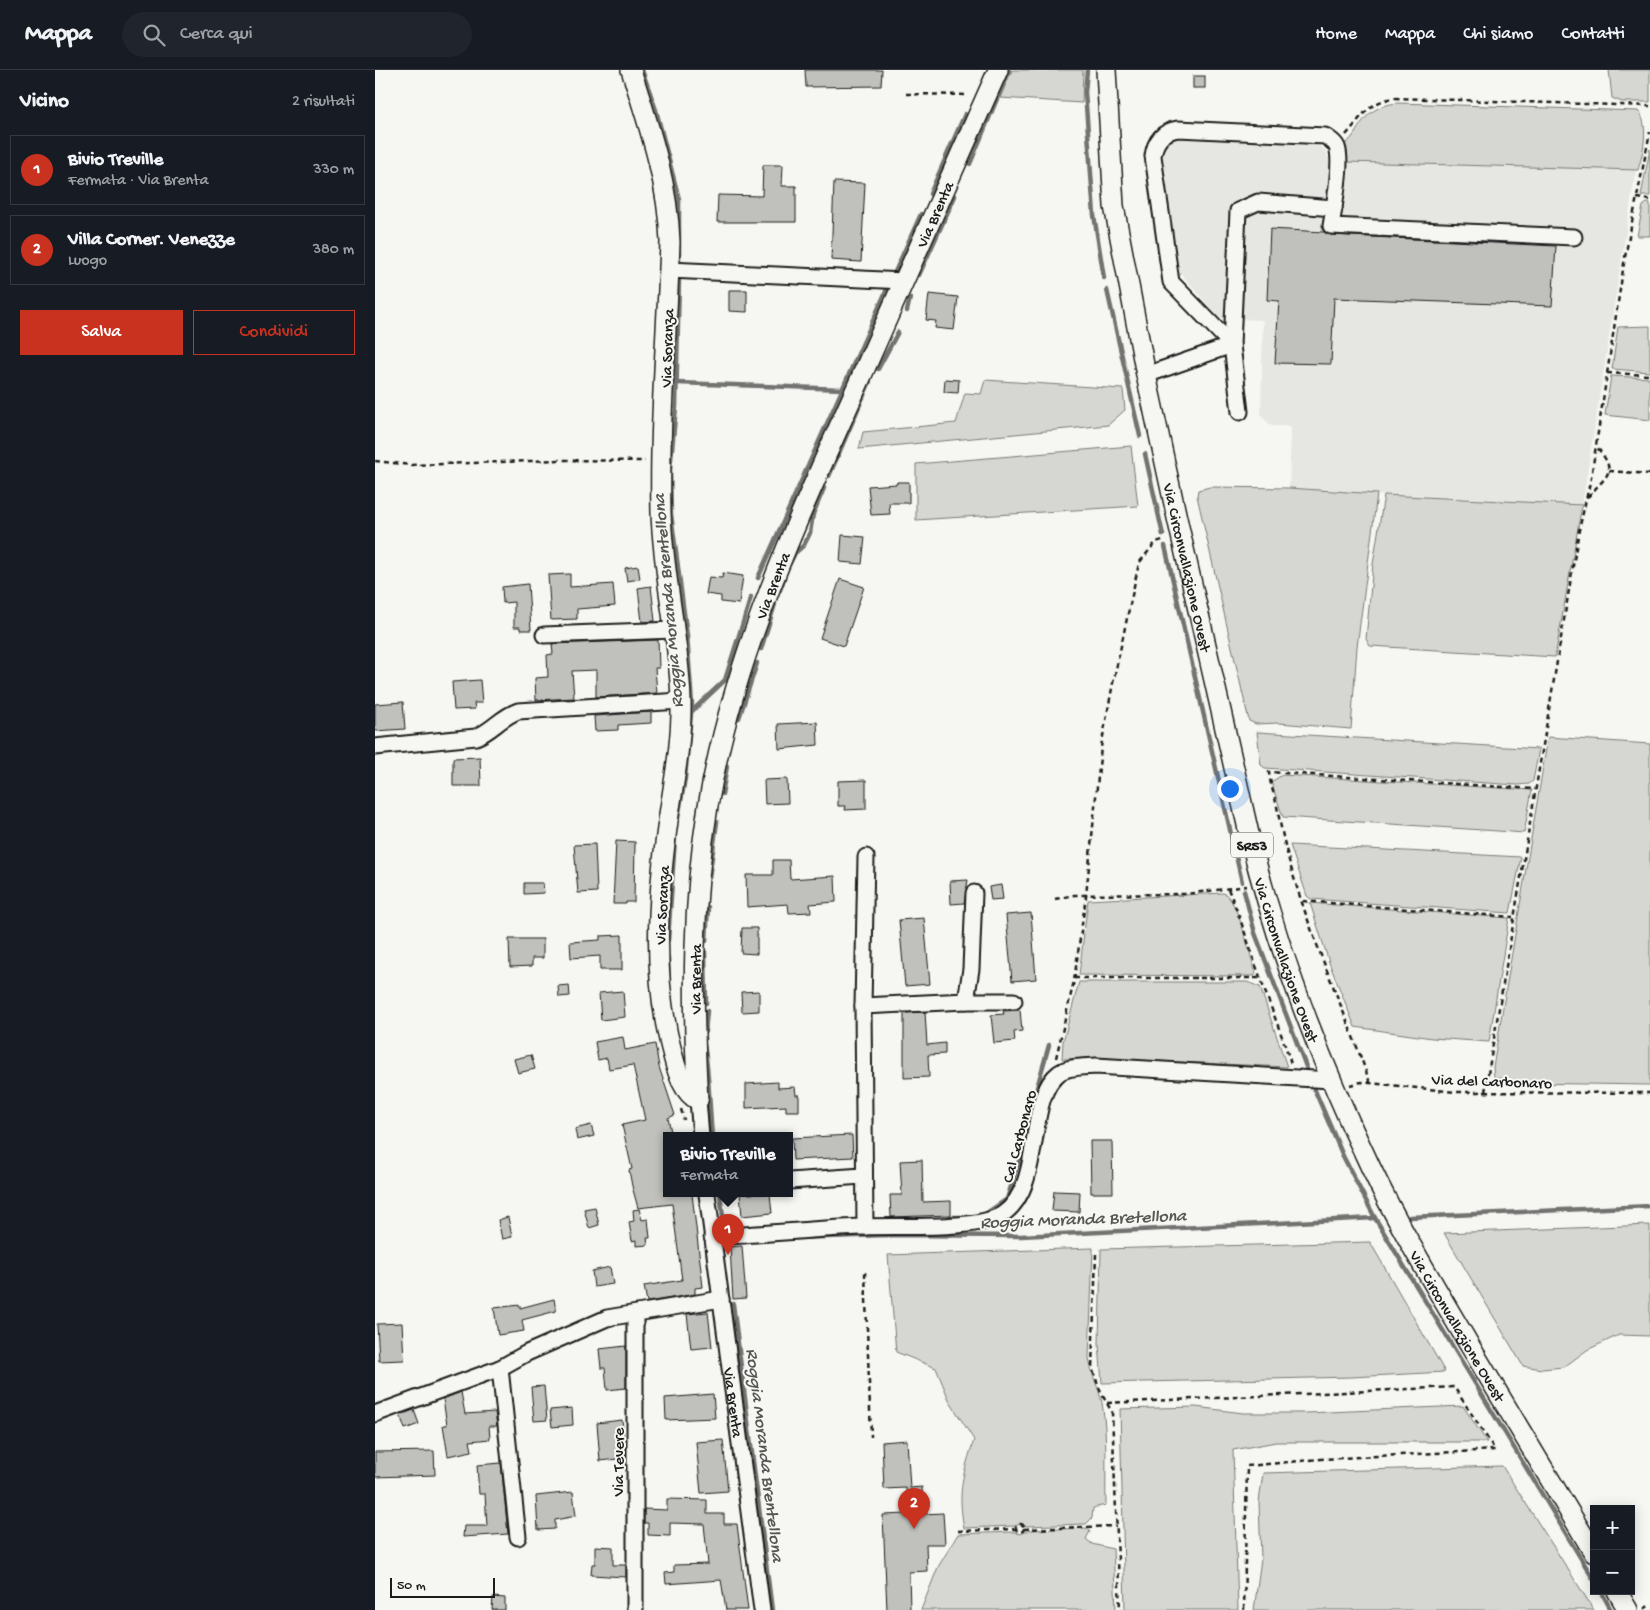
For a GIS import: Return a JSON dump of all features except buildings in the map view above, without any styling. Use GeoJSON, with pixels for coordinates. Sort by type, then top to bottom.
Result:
{"type":"FeatureCollection","features":[{"type":"Feature","properties":{"kind":"main road","name":"Via Soranza"},"geometry":{"type":"LineString","coordinates":[[631,70],[663,175],[669,208],[669,270],[661,462],[663,549],[681,701],[679,742],[662,875],[658,965],[662,1005],[675,1064],[690,1095],[698,1100]]}},
{"type":"Feature","properties":{"kind":"main road","name":"Via Brenta"},"geometry":{"type":"LineString","coordinates":[[698,1100],[694,1030],[696,906],[708,805],[735,688],[771,582],[997,70]]}},
{"type":"Feature","properties":{"kind":"main road","name":"Via Circonvallazione Ovest"},"geometry":{"type":"LineString","coordinates":[[1106,70],[1114,206],[1146,374],[1180,533],[1267,905],[1289,975],[1333,1085],[1371,1170],[1429,1276],[1592,1550]]}},
{"type":"Feature","properties":{"kind":"main road"},"geometry":{"type":"LineString","coordinates":[[1619,1595],[1628,1610]]}},
{"type":"Feature","properties":{"kind":"street"},"geometry":{"type":"LineString","coordinates":[[1232,345],[1171,282],[1153,156],[1158,140],[1171,130],[1319,135],[1334,143],[1337,148],[1339,161],[1331,226],[1574,237]]}},
{"type":"Feature","properties":{"kind":"street"},"geometry":{"type":"LineString","coordinates":[[1240,412],[1232,345],[1238,211],[1258,202],[1334,208]]}},
{"type":"Feature","properties":{"kind":"street"},"geometry":{"type":"LineString","coordinates":[[669,270],[904,281]]}},
{"type":"Feature","properties":{"kind":"street"},"geometry":{"type":"LineString","coordinates":[[1146,374],[1232,345]]}},
{"type":"Feature","properties":{"kind":"street"},"geometry":{"type":"LineString","coordinates":[[544,635],[674,630]]}},
{"type":"Feature","properties":{"kind":"street"},"geometry":{"type":"LineString","coordinates":[[375,747],[476,737],[488,732],[507,715],[518,711],[681,701]]}},
{"type":"Feature","properties":{"kind":"street"},"geometry":{"type":"LineString","coordinates":[[865,1227],[863,1176],[863,1006],[866,857]]}},
{"type":"Feature","properties":{"kind":"street"},"geometry":{"type":"LineString","coordinates":[[965,1001],[971,969],[974,893]]}},
{"type":"Feature","properties":{"kind":"street"},"geometry":{"type":"LineString","coordinates":[[863,1006],[965,1001],[1013,1001]]}},
{"type":"Feature","properties":{"kind":"street","name":"Cal Carbonaro"},"geometry":{"type":"LineString","coordinates":[[712,1237],[865,1227],[972,1224],[994,1220],[1011,1208],[1024,1186],[1045,1093],[1055,1076],[1064,1070],[1096,1066],[1294,1078],[1333,1085]]}},
{"type":"Feature","properties":{"kind":"street","name":"Via Brenta"},"geometry":{"type":"LineString","coordinates":[[698,1100],[701,1132]]}},
{"type":"Feature","properties":{"kind":"street"},"geometry":{"type":"LineString","coordinates":[[793,1181],[863,1176]]}},
{"type":"Feature","properties":{"kind":"street","name":"Via Brenta"},"geometry":{"type":"LineString","coordinates":[[707,1197],[763,1610]]}},
{"type":"Feature","properties":{"kind":"street"},"geometry":{"type":"LineString","coordinates":[[375,1414],[500,1368],[571,1333],[607,1318],[721,1299]]}},
{"type":"Feature","properties":{"kind":"street","name":"Via Tevere"},"geometry":{"type":"LineString","coordinates":[[635,1314],[635,1610]]}},
{"type":"Feature","properties":{"kind":"street"},"geometry":{"type":"LineString","coordinates":[[500,1368],[518,1537]]}},
{"type":"Feature","properties":{"kind":"path"},"geometry":{"type":"LineString","coordinates":[[905,94],[972,95]]}},
{"type":"Feature","properties":{"kind":"path"},"geometry":{"type":"LineString","coordinates":[[1334,143],[1347,135],[1364,112],[1377,101],[1395,98],[1650,106]]}},
{"type":"Feature","properties":{"kind":"path"},"geometry":{"type":"LineString","coordinates":[[1485,1092],[1579,530],[1587,500],[1607,373],[1650,132]]}},
{"type":"Feature","properties":{"kind":"path"},"geometry":{"type":"LineString","coordinates":[[1637,198],[1650,200]]}},
{"type":"Feature","properties":{"kind":"path"},"geometry":{"type":"LineString","coordinates":[[1607,373],[1650,375]]}},
{"type":"Feature","properties":{"kind":"path"},"geometry":{"type":"LineString","coordinates":[[1587,500],[1605,481],[1609,471],[1605,457],[1596,446]]}},
{"type":"Feature","properties":{"kind":"path"},"geometry":{"type":"LineString","coordinates":[[375,461],[412,465],[560,460],[661,462]]}},
{"type":"Feature","properties":{"kind":"path"},"geometry":{"type":"LineString","coordinates":[[1609,471],[1650,474]]}},
{"type":"Feature","properties":{"kind":"path"},"geometry":{"type":"LineString","coordinates":[[1055,1059],[1074,978],[1086,896],[1101,747],[1139,563],[1156,542],[1180,533]]}},
{"type":"Feature","properties":{"kind":"path"},"geometry":{"type":"LineString","coordinates":[[1370,1083],[1337,1001],[1288,860],[1278,810],[1270,785],[1269,772],[1535,789]]}},
{"type":"Feature","properties":{"kind":"path"},"geometry":{"type":"LineString","coordinates":[[1055,899],[1074,895],[1186,894],[1249,886]]}},
{"type":"Feature","properties":{"kind":"path"},"geometry":{"type":"LineString","coordinates":[[1228,889],[1242,920],[1260,978],[1282,1034],[1294,1078]]}},
{"type":"Feature","properties":{"kind":"path"},"geometry":{"type":"LineString","coordinates":[[1302,901],[1513,917]]}},
{"type":"Feature","properties":{"kind":"path"},"geometry":{"type":"LineString","coordinates":[[1074,978],[1260,978]]}},
{"type":"Feature","properties":{"kind":"path","name":"Via del Carbonaro"},"geometry":{"type":"LineString","coordinates":[[1333,1085],[1361,1082],[1456,1092],[1650,1093]]}},
{"type":"Feature","properties":{"kind":"path"},"geometry":{"type":"LineString","coordinates":[[1096,1254],[1093,1368],[1112,1412],[1120,1610]]}},
{"type":"Feature","properties":{"kind":"path"},"geometry":{"type":"LineString","coordinates":[[865,1272],[871,1437]]}},
{"type":"Feature","properties":{"kind":"path"},"geometry":{"type":"LineString","coordinates":[[1107,1403],[1454,1387],[1495,1450],[1321,1459],[1247,1466],[1244,1610]]}},
{"type":"Feature","properties":{"kind":"path"},"geometry":{"type":"LineString","coordinates":[[1016,1529],[1020,1524],[1024,1528]]}},
{"type":"Feature","properties":{"kind":"path"},"geometry":{"type":"LineString","coordinates":[[958,1531],[1016,1529],[1021,1532],[1024,1528],[1116,1526]]}},
{"type":"Feature","properties":{"kind":"path"},"geometry":{"type":"LineString","coordinates":[[1642,1610],[1650,1605]]}},
{"type":"Feature","properties":{"kind":"shaded area"},"geometry":{"type":"Polygon","coordinates":[[[1012,70],[1083,70],[1082,103],[1000,98],[1012,70]]]}},
{"type":"Feature","properties":{"kind":"shaded area"},"geometry":{"type":"Polygon","coordinates":[[[1609,70],[1650,70],[1650,102],[1622,102],[1612,98],[1609,70]]]}},
{"type":"Feature","properties":{"kind":"shaded area"},"geometry":{"type":"Polygon","coordinates":[[[1397,103],[1638,111],[1642,117],[1645,131],[1642,155],[1638,170],[1346,162],[1341,145],[1352,137],[1366,117],[1373,111],[1383,106],[1397,103]]]}},
{"type":"Feature","properties":{"kind":"shaded area"},"geometry":{"type":"Polygon","coordinates":[[[1176,136],[1313,142],[1326,151],[1329,161],[1329,174],[1346,174],[1346,162],[1636,169],[1582,505],[1434,499],[1289,488],[1291,428],[1287,426],[1272,426],[1262,417],[1261,413],[1263,320],[1219,318],[1179,271],[1162,158],[1167,144],[1176,136]]]}},
{"type":"Feature","properties":{"kind":"shaded area"},"geometry":{"type":"Polygon","coordinates":[[[1650,149],[1650,196],[1641,196],[1650,149]]]}},
{"type":"Feature","properties":{"kind":"shaded area"},"geometry":{"type":"Polygon","coordinates":[[[1650,203],[1650,236],[1637,236],[1643,206],[1650,203]]]}},
{"type":"Feature","properties":{"kind":"shaded area"},"geometry":{"type":"Polygon","coordinates":[[[1650,326],[1650,372],[1612,369],[1618,327],[1650,326]]]}},
{"type":"Feature","properties":{"kind":"shaded area"},"geometry":{"type":"Polygon","coordinates":[[[1611,376],[1650,378],[1650,420],[1605,415],[1611,376]]]}},
{"type":"Feature","properties":{"kind":"shaded area"},"geometry":{"type":"Polygon","coordinates":[[[985,380],[1123,389],[1125,410],[1108,425],[859,449],[863,432],[956,423],[965,393],[981,394],[985,380]]]}},
{"type":"Feature","properties":{"kind":"shaded area"},"geometry":{"type":"Polygon","coordinates":[[[1131,446],[1138,506],[916,520],[916,464],[1131,446]]]}},
{"type":"Feature","properties":{"kind":"shaded area"},"geometry":{"type":"Polygon","coordinates":[[[1210,487],[1289,488],[1377,494],[1357,647],[1351,729],[1279,723],[1256,724],[1249,721],[1197,496],[1198,490],[1210,487]]]}},
{"type":"Feature","properties":{"kind":"shaded area"},"geometry":{"type":"Polygon","coordinates":[[[1384,495],[1582,505],[1555,657],[1370,646],[1366,639],[1373,564],[1384,495]]]}},
{"type":"Feature","properties":{"kind":"shaded area"},"geometry":{"type":"Polygon","coordinates":[[[1257,732],[1539,749],[1533,781],[1529,784],[1517,785],[1265,768],[1261,765],[1257,732]]]}},
{"type":"Feature","properties":{"kind":"shaded area"},"geometry":{"type":"Polygon","coordinates":[[[1548,737],[1650,744],[1650,1085],[1519,1083],[1494,1077],[1493,1067],[1548,737]]]}},
{"type":"Feature","properties":{"kind":"shaded area"},"geometry":{"type":"Polygon","coordinates":[[[1282,775],[1532,790],[1524,833],[1283,817],[1271,782],[1282,775]]]}},
{"type":"Feature","properties":{"kind":"shaded area"},"geometry":{"type":"Polygon","coordinates":[[[1290,845],[1521,857],[1510,913],[1311,899],[1307,896],[1290,845]]]}},
{"type":"Feature","properties":{"kind":"shaded area"},"geometry":{"type":"Polygon","coordinates":[[[1223,893],[1234,905],[1243,929],[1256,973],[1254,976],[1079,975],[1088,900],[1223,893]]]}},
{"type":"Feature","properties":{"kind":"shaded area"},"geometry":{"type":"Polygon","coordinates":[[[1310,903],[1509,918],[1489,1042],[1432,1038],[1355,1027],[1330,965],[1310,903]]]}},
{"type":"Feature","properties":{"kind":"shaded area"},"geometry":{"type":"Polygon","coordinates":[[[1079,982],[1247,982],[1260,987],[1287,1067],[1092,1058],[1062,1059],[1063,1042],[1079,982]]]}},
{"type":"Feature","properties":{"kind":"shaded area"},"geometry":{"type":"Polygon","coordinates":[[[1650,1225],[1650,1336],[1619,1335],[1587,1350],[1564,1367],[1542,1369],[1523,1366],[1444,1233],[1650,1225]]]}},
{"type":"Feature","properties":{"kind":"shaded area"},"geometry":{"type":"Polygon","coordinates":[[[1370,1242],[1445,1372],[1352,1377],[1102,1383],[1099,1344],[1101,1249],[1370,1242]]]}},
{"type":"Feature","properties":{"kind":"shaded area"},"geometry":{"type":"Polygon","coordinates":[[[1093,1248],[1089,1358],[1091,1370],[1101,1397],[1104,1415],[1106,1505],[1093,1508],[1092,1518],[1086,1524],[1025,1526],[1022,1523],[1015,1526],[964,1528],[961,1503],[962,1482],[974,1440],[950,1402],[936,1368],[896,1352],[888,1255],[1093,1248]]]}},
{"type":"Feature","properties":{"kind":"shaded area"},"geometry":{"type":"Polygon","coordinates":[[[1463,1406],[1487,1442],[1276,1442],[1233,1450],[1238,1610],[1125,1610],[1120,1409],[1196,1407],[1243,1413],[1306,1413],[1463,1406]]]}},
{"type":"Feature","properties":{"kind":"shaded area"},"geometry":{"type":"Polygon","coordinates":[[[1502,1466],[1594,1610],[1254,1610],[1261,1559],[1259,1502],[1263,1473],[1502,1466]]]}},
{"type":"Feature","properties":{"kind":"shaded area"},"geometry":{"type":"Polygon","coordinates":[[[1086,1528],[1090,1531],[1086,1539],[1092,1544],[1113,1549],[1116,1610],[921,1610],[938,1567],[958,1534],[1015,1532],[1020,1534],[1030,1530],[1086,1528]]]}},
{"type":"Feature","properties":{"kind":"waterway"},"geometry":{"type":"LineString","coordinates":[[642,70],[656,110],[679,199],[679,264]]}},
{"type":"Feature","properties":{"kind":"waterway"},"geometry":{"type":"LineString","coordinates":[[970,164],[1009,70]]}},
{"type":"Feature","properties":{"kind":"waterway"},"geometry":{"type":"LineString","coordinates":[[1087,70],[1085,92],[1094,215],[1104,278]]}},
{"type":"Feature","properties":{"kind":"waterway"},"geometry":{"type":"LineString","coordinates":[[930,194],[965,114]]}},
{"type":"Feature","properties":{"kind":"waterway"},"geometry":{"type":"LineString","coordinates":[[919,275],[955,196]]}},
{"type":"Feature","properties":{"kind":"waterway"},"geometry":{"type":"LineString","coordinates":[[895,272],[921,214]]}},
{"type":"Feature","properties":{"kind":"waterway","name":"Roggia Moranda Brentellona"},"geometry":{"type":"LineString","coordinates":[[678,818],[685,778],[692,704],[687,636],[671,514],[670,470],[676,407],[679,280]]}},
{"type":"Feature","properties":{"kind":"waterway"},"geometry":{"type":"LineString","coordinates":[[758,578],[888,287]]}},
{"type":"Feature","properties":{"kind":"waterway"},"geometry":{"type":"LineString","coordinates":[[1107,290],[1140,436]]}},
{"type":"Feature","properties":{"kind":"waterway"},"geometry":{"type":"LineString","coordinates":[[907,311],[910,298]]}},
{"type":"Feature","properties":{"kind":"waterway"},"geometry":{"type":"LineString","coordinates":[[878,369],[898,332]]}},
{"type":"Feature","properties":{"kind":"waterway"},"geometry":{"type":"LineString","coordinates":[[829,476],[870,381]]}},
{"type":"Feature","properties":{"kind":"waterway"},"geometry":{"type":"LineString","coordinates":[[677,383],[843,389]]}},
{"type":"Feature","properties":{"kind":"waterway"},"geometry":{"type":"LineString","coordinates":[[1145,454],[1163,535]]}},
{"type":"Feature","properties":{"kind":"waterway"},"geometry":{"type":"LineString","coordinates":[[789,565],[795,553],[804,545],[810,533],[813,514],[824,488]]}},
{"type":"Feature","properties":{"kind":"waterway"},"geometry":{"type":"LineString","coordinates":[[1165,546],[1242,882]]}},
{"type":"Feature","properties":{"kind":"waterway"},"geometry":{"type":"LineString","coordinates":[[780,590],[784,579]]}},
{"type":"Feature","properties":{"kind":"waterway"},"geometry":{"type":"LineString","coordinates":[[691,712],[725,680],[751,597]]}},
{"type":"Feature","properties":{"kind":"waterway"},"geometry":{"type":"LineString","coordinates":[[761,649],[775,604]]}},
{"type":"Feature","properties":{"kind":"waterway"},"geometry":{"type":"LineString","coordinates":[[739,718],[757,663]]}},
{"type":"Feature","properties":{"kind":"waterway"},"geometry":{"type":"LineString","coordinates":[[722,794],[727,766]]}},
{"type":"Feature","properties":{"kind":"waterway"},"geometry":{"type":"LineString","coordinates":[[709,878],[717,822]]}},
{"type":"Feature","properties":{"kind":"waterway","name":"Roggia Moranda Brentellona"},"geometry":{"type":"LineString","coordinates":[[668,940],[675,838]]}},
{"type":"Feature","properties":{"kind":"waterway"},"geometry":{"type":"LineString","coordinates":[[1244,891],[1255,933],[1308,1072]]}},
{"type":"Feature","properties":{"kind":"waterway"},"geometry":{"type":"LineString","coordinates":[[706,941],[708,907]]}},
{"type":"Feature","properties":{"kind":"waterway"},"geometry":{"type":"LineString","coordinates":[[705,952],[706,1003]]}},
{"type":"Feature","properties":{"kind":"waterway","name":"Roggia Moranda Brentellona"},"geometry":{"type":"LineString","coordinates":[[668,958],[669,980]]}},
{"type":"Feature","properties":{"kind":"waterway","name":"Roggia Moranda Brentellona"},"geometry":{"type":"LineString","coordinates":[[707,1011],[705,1032],[701,1036],[707,1067],[712,1132]]}},
{"type":"Feature","properties":{"kind":"waterway"},"geometry":{"type":"LineString","coordinates":[[1032,1105],[1049,1045]]}},
{"type":"Feature","properties":{"kind":"waterway"},"geometry":{"type":"LineString","coordinates":[[1313,1086],[1343,1156],[1375,1218],[1590,1573]]}},
{"type":"Feature","properties":{"kind":"waterway"},"geometry":{"type":"LineString","coordinates":[[1027,1132],[1030,1118]]}},
{"type":"Feature","properties":{"kind":"waterway"},"geometry":{"type":"LineString","coordinates":[[985,1214],[1007,1199],[1024,1145]]}},
{"type":"Feature","properties":{"kind":"waterway","name":"Roggia Moranda Brentellona"},"geometry":{"type":"LineString","coordinates":[[720,1197],[724,1224],[732,1228]]}},
{"type":"Feature","properties":{"kind":"waterway","name":"Roggia Moranda Bretellona"},"geometry":{"type":"LineString","coordinates":[[1410,1217],[1650,1206]]}},
{"type":"Feature","properties":{"kind":"waterway"},"geometry":{"type":"LineString","coordinates":[[950,1217],[965,1217]]}},
{"type":"Feature","properties":{"kind":"waterway","name":"Roggia Moranda Bretellona"},"geometry":{"type":"LineString","coordinates":[[796,1238],[887,1235],[1021,1236],[1375,1218]]}},
{"type":"Feature","properties":{"kind":"waterway","name":"Roggia Moranda Brentellona"},"geometry":{"type":"LineString","coordinates":[[733,1304],[772,1610]]}},
{"type":"Feature","properties":{"kind":"waterway"},"geometry":{"type":"LineString","coordinates":[[1603,1595],[1611,1610]]}},
{"type":"Feature","properties":{"kind":"place","name":"Bivio Treville"},"geometry":{"type":"Point","coordinates":[728,1255]}},
{"type":"Feature","properties":{"kind":"place","name":"Villa Corner. Venezze"},"geometry":{"type":"Point","coordinates":[914,1529]}}]}
